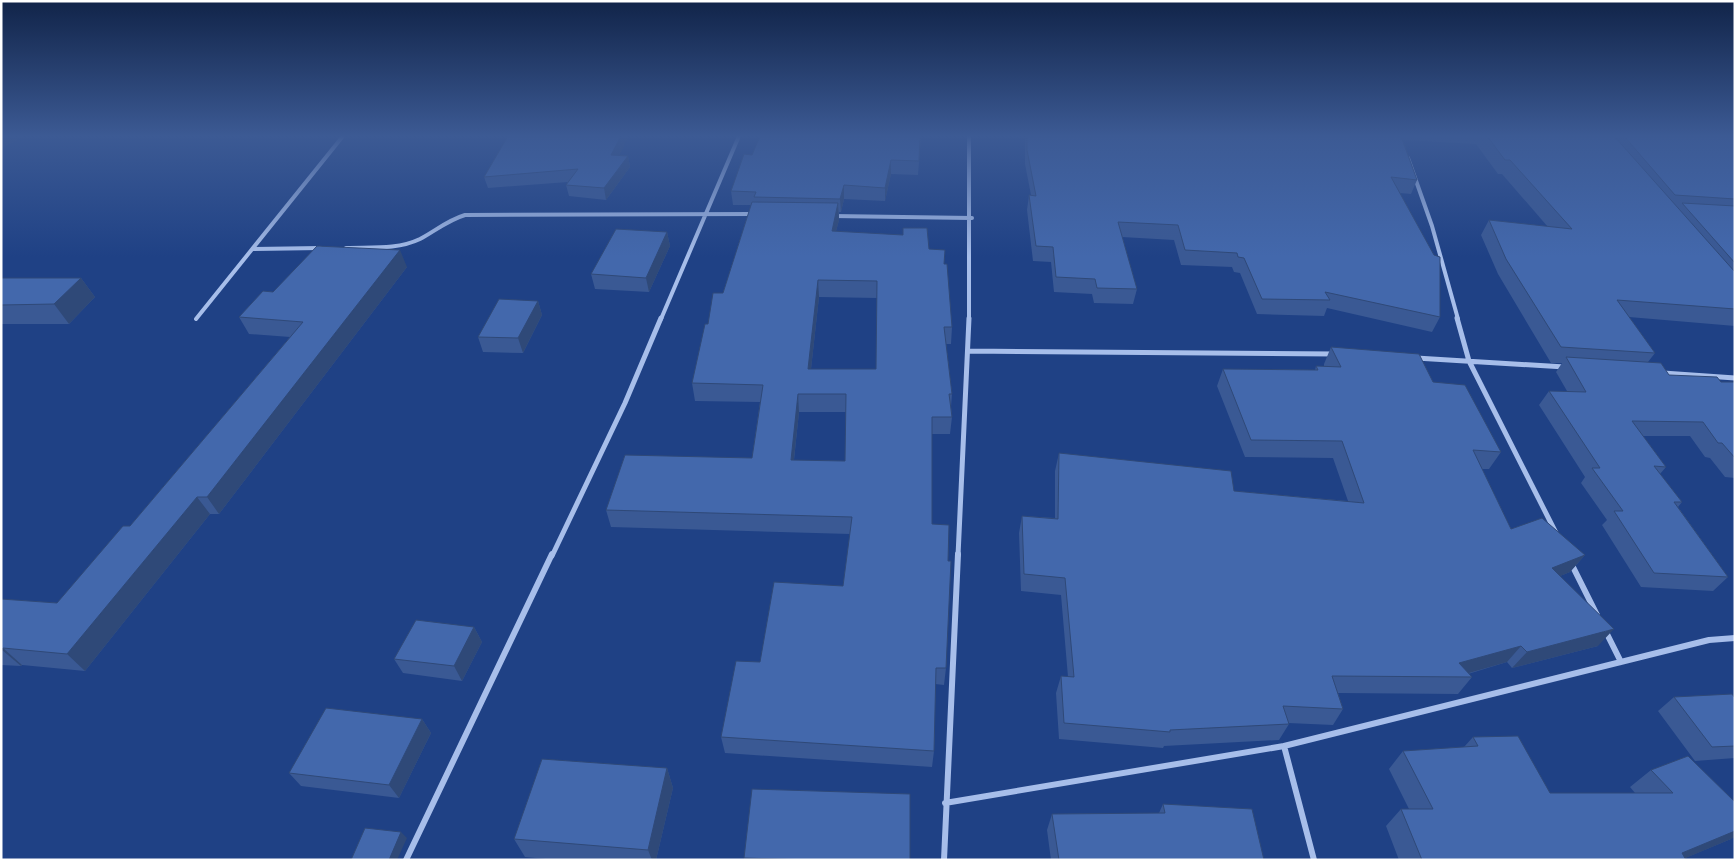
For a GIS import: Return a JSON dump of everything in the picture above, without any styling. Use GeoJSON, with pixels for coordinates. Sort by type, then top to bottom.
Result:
{"type":"FeatureCollection","features":[{"type":"Feature","properties":{"kind":"street"},"geometry":{"type":"LineString","coordinates":[[196,318],[311,176]]}},
{"type":"Feature","properties":{"kind":"street"},"geometry":{"type":"LineString","coordinates":[[406,860],[625,403],[723,176]]}},
{"type":"Feature","properties":{"kind":"street"},"geometry":{"type":"LineString","coordinates":[[944,860],[945,803],[969,350],[971,176]]}},
{"type":"Feature","properties":{"kind":"street"},"geometry":{"type":"LineString","coordinates":[[1415,176],[1432,226],[1469,361],[1558,538]]}},
{"type":"Feature","properties":{"kind":"street"},"geometry":{"type":"LineString","coordinates":[[339,248],[388,247],[412,243],[454,218],[465,215],[756,214]]}},
{"type":"Feature","properties":{"kind":"street"},"geometry":{"type":"LineString","coordinates":[[824,216],[972,218]]}},
{"type":"Feature","properties":{"kind":"street"},"geometry":{"type":"LineString","coordinates":[[253,249],[330,248]]}},
{"type":"Feature","properties":{"kind":"street"},"geometry":{"type":"LineString","coordinates":[[969,350],[1344,354]]}},
{"type":"Feature","properties":{"kind":"street"},"geometry":{"type":"LineString","coordinates":[[1411,358],[1567,367]]}},
{"type":"Feature","properties":{"kind":"street"},"geometry":{"type":"LineString","coordinates":[[1656,373],[1735,378]]}},
{"type":"Feature","properties":{"kind":"street"},"geometry":{"type":"LineString","coordinates":[[1567,556],[1599,618]]}},
{"type":"Feature","properties":{"kind":"street"},"geometry":{"type":"LineString","coordinates":[[1603,627],[1621,662]]}},
{"type":"Feature","properties":{"kind":"street"},"geometry":{"type":"LineString","coordinates":[[945,803],[1284,746],[1709,640],[1735,638]]}},
{"type":"Feature","properties":{"kind":"street"},"geometry":{"type":"LineString","coordinates":[[1284,746],[1314,860]]}},
{"type":"Feature","properties":{"kind":"building"},"geometry":{"type":"Polygon","coordinates":[[[573,176],[613,176],[604,188],[566,185],[573,176]]]}},
{"type":"Feature","properties":{"kind":"building"},"geometry":{"type":"Polygon","coordinates":[[[736,176],[888,176],[885,188],[844,185],[840,199],[754,197],[756,192],[731,191],[736,176]]]}},
{"type":"Feature","properties":{"kind":"building"},"geometry":{"type":"Polygon","coordinates":[[[1032,176],[1416,176],[1417,180],[1391,177],[1434,255],[1440,257],[1440,317],[1325,292],[1330,300],[1262,299],[1244,258],[1238,257],[1237,253],[1185,250],[1178,225],[1118,222],[1137,289],[1097,288],[1095,279],[1056,277],[1053,247],[1036,246],[1029,195],[1036,196],[1032,176]]]}},
{"type":"Feature","properties":{"kind":"building"},"geometry":{"type":"Polygon","coordinates":[[[1525,176],[1650,176],[1735,272],[1735,309],[1617,300],[1655,353],[1561,347],[1506,259],[1489,220],[1572,229],[1525,176]]]}},
{"type":"Feature","properties":{"kind":"building"},"geometry":{"type":"Polygon","coordinates":[[[1659,176],[1735,176],[1735,199],[1675,195],[1659,176]]]}},
{"type":"Feature","properties":{"kind":"building"},"geometry":{"type":"Polygon","coordinates":[[[752,202],[838,203],[832,231],[903,235],[903,228],[927,228],[929,249],[945,250],[944,264],[947,264],[952,327],[944,327],[952,394],[949,394],[952,417],[932,417],[932,524],[949,525],[948,561],[951,561],[946,668],[936,668],[934,751],[721,737],[736,661],[760,662],[774,582],[843,586],[852,517],[606,510],[625,455],[752,458],[763,385],[692,383],[705,324],[708,324],[713,293],[723,293],[752,202]],[[818,280],[808,369],[876,369],[877,281],[818,280]],[[798,394],[791,460],[845,461],[846,394],[798,394]]]}},
{"type":"Feature","properties":{"kind":"building"},"geometry":{"type":"Polygon","coordinates":[[[1682,203],[1735,206],[1735,263],[1682,203]]]}},
{"type":"Feature","properties":{"kind":"building"},"geometry":{"type":"Polygon","coordinates":[[[616,229],[667,232],[646,278],[591,274],[616,229]]]}},
{"type":"Feature","properties":{"kind":"building"},"geometry":{"type":"Polygon","coordinates":[[[317,246],[400,250],[207,497],[197,497],[67,654],[3,648],[1,650],[1,599],[57,603],[123,526],[130,526],[303,322],[239,317],[263,291],[273,292],[317,246]]]}},
{"type":"Feature","properties":{"kind":"building"},"geometry":{"type":"Polygon","coordinates":[[[1,278],[81,278],[54,304],[1,305],[1,278]]]}},
{"type":"Feature","properties":{"kind":"building"},"geometry":{"type":"Polygon","coordinates":[[[499,299],[538,301],[518,338],[478,337],[499,299]]]}},
{"type":"Feature","properties":{"kind":"building"},"geometry":{"type":"Polygon","coordinates":[[[1331,347],[1419,354],[1433,382],[1465,385],[1501,452],[1473,450],[1511,529],[1542,518],[1585,555],[1552,568],[1614,629],[1527,652],[1521,646],[1459,663],[1472,677],[1332,676],[1343,709],[1283,706],[1289,724],[1170,730],[1170,732],[1064,723],[1061,676],[1074,677],[1065,578],[1024,574],[1022,516],[1058,519],[1059,453],[1231,471],[1234,491],[1364,503],[1342,441],[1251,440],[1223,369],[1318,370],[1316,366],[1341,367],[1331,347]]]}},
{"type":"Feature","properties":{"kind":"building"},"geometry":{"type":"Polygon","coordinates":[[[1566,357],[1661,363],[1669,375],[1717,377],[1721,382],[1735,382],[1735,458],[1722,443],[1718,443],[1703,422],[1632,421],[1666,467],[1654,466],[1682,502],[1674,502],[1728,577],[1654,573],[1614,511],[1623,511],[1592,468],[1600,468],[1549,391],[1586,392],[1566,357]]]}},
{"type":"Feature","properties":{"kind":"building"},"geometry":{"type":"Polygon","coordinates":[[[416,620],[474,627],[454,666],[394,659],[416,620]]]}},
{"type":"Feature","properties":{"kind":"building"},"geometry":{"type":"Polygon","coordinates":[[[1732,694],[1735,698],[1735,746],[1712,747],[1674,697],[1732,694]]]}},
{"type":"Feature","properties":{"kind":"building"},"geometry":{"type":"Polygon","coordinates":[[[326,708],[422,719],[389,785],[289,773],[326,708]]]}},
{"type":"Feature","properties":{"kind":"building"},"geometry":{"type":"Polygon","coordinates":[[[1518,736],[1550,793],[1673,793],[1651,770],[1688,756],[1735,802],[1735,831],[1682,853],[1686,860],[1422,860],[1401,809],[1433,809],[1403,751],[1478,746],[1473,737],[1518,736]]]}},
{"type":"Feature","properties":{"kind":"building"},"geometry":{"type":"Polygon","coordinates":[[[542,759],[667,768],[648,850],[514,839],[542,759]]]}},
{"type":"Feature","properties":{"kind":"building"},"geometry":{"type":"Polygon","coordinates":[[[752,789],[910,794],[910,860],[744,858],[752,789]]]}},
{"type":"Feature","properties":{"kind":"building"},"geometry":{"type":"Polygon","coordinates":[[[1163,804],[1252,809],[1264,860],[1059,860],[1052,814],[1165,813],[1163,804]]]}},
{"type":"Feature","properties":{"kind":"building"},"geometry":{"type":"Polygon","coordinates":[[[365,828],[401,832],[389,860],[351,860],[365,828]]]}}]}
